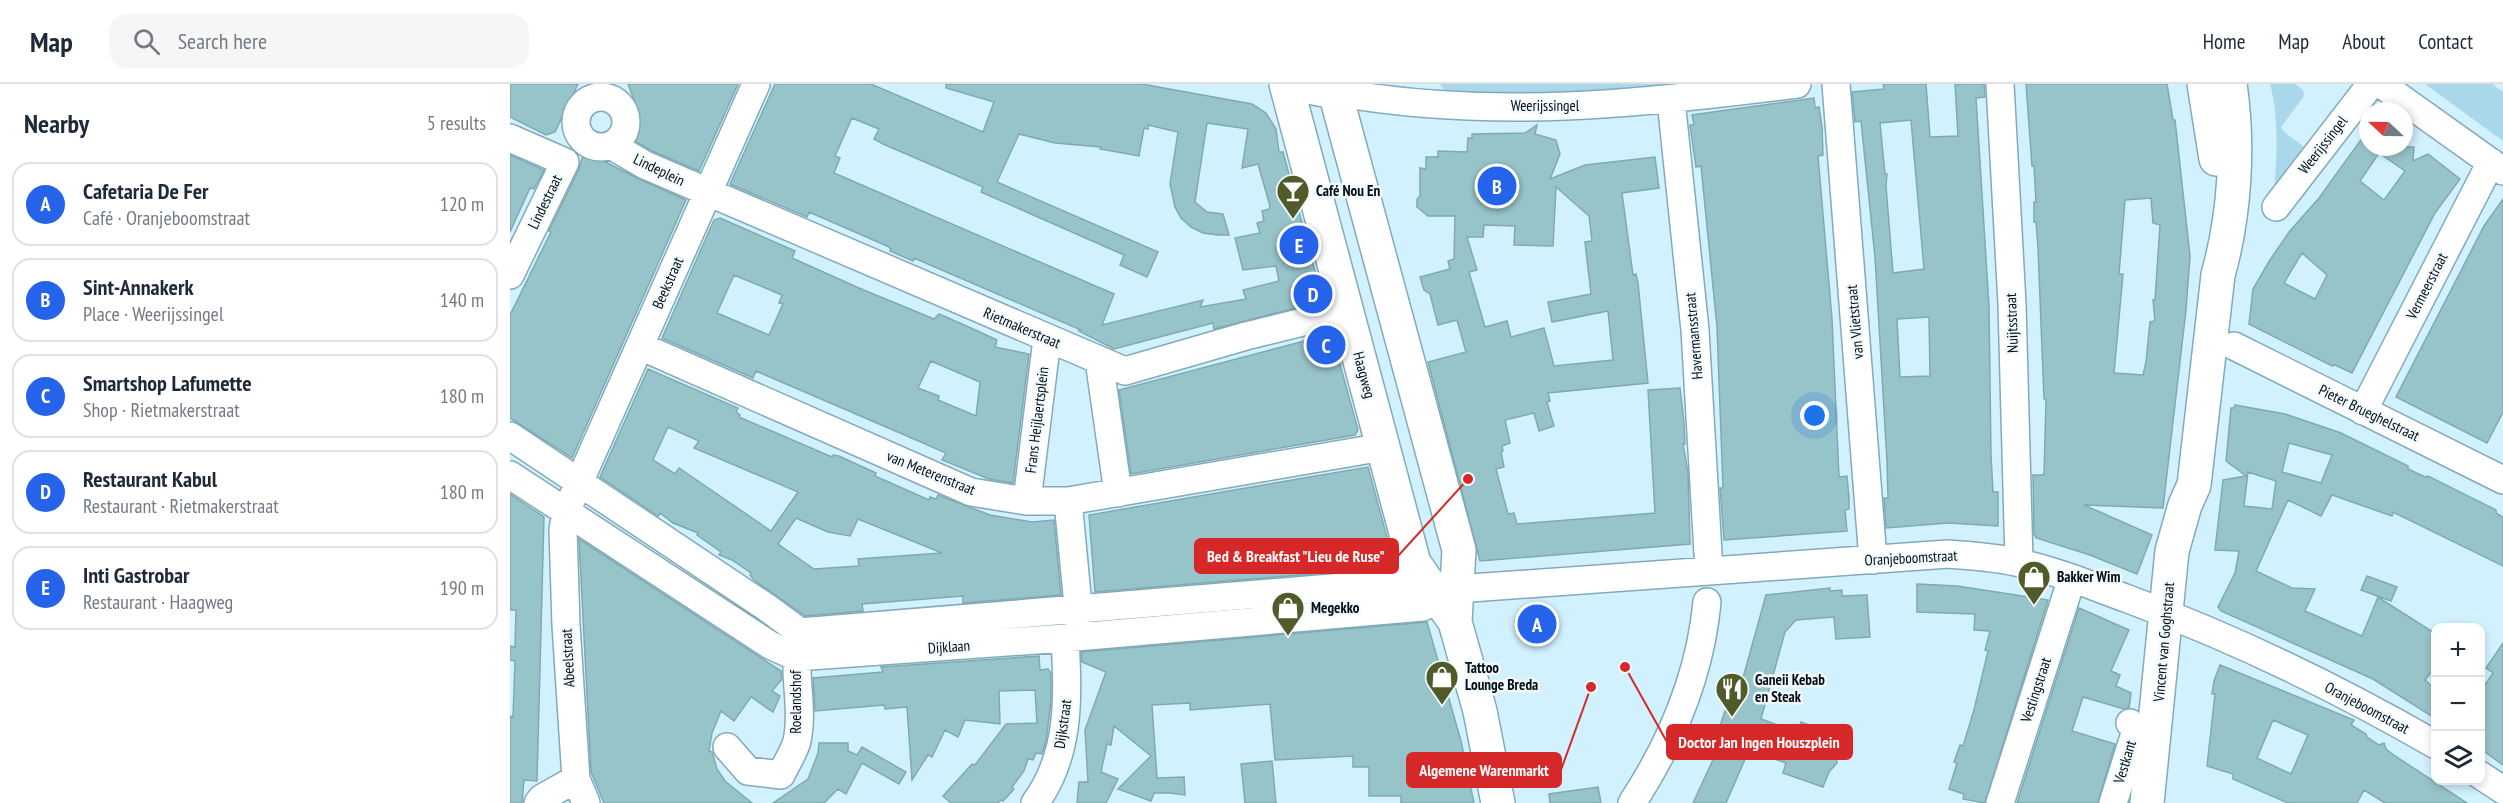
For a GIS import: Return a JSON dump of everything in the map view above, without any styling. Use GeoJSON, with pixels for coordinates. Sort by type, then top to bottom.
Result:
{"type":"FeatureCollection","features":[{"type":"Feature","properties":{"kind":"main road","name":"Haagweg"},"geometry":{"type":"LineString","coordinates":[[1286,84],[1414,562],[1445,598],[1480,711],[1498,803]]}},
{"type":"Feature","properties":{"kind":"main road","name":"Weerijssingel"},"geometry":{"type":"LineString","coordinates":[[1292,84],[1334,88]]}},
{"type":"Feature","properties":{"kind":"main road","name":"Vincent van Goghstraat"},"geometry":{"type":"LineString","coordinates":[[2166,803],[2176,617],[2172,551],[2185,505],[2194,485],[2218,274],[2216,160],[2204,84]]}},
{"type":"Feature","properties":{"kind":"main road","name":"Vincent van Goghstraat"},"geometry":{"type":"LineString","coordinates":[[2218,274],[2226,246],[2235,165],[2230,84]]}},
{"type":"Feature","properties":{"kind":"main road","name":"Haagweg"},"geometry":{"type":"LineString","coordinates":[[1334,88],[1460,550],[1445,598]]}},
{"type":"Feature","properties":{"kind":"main road","name":"Vincent van Goghstraat"},"geometry":{"type":"LineString","coordinates":[[2146,803],[2158,707],[2176,617]]}},
{"type":"Feature","properties":{"kind":"street","name":"Beekstraat"},"geometry":{"type":"LineString","coordinates":[[579,483],[756,84]]}},
{"type":"Feature","properties":{"kind":"street","name":"Weerijssingel"},"geometry":{"type":"LineString","coordinates":[[1334,88],[1445,105],[1562,108],[1671,100],[1797,84]]}},
{"type":"Feature","properties":{"kind":"street","name":"van Vlietstraat"},"geometry":{"type":"LineString","coordinates":[[1836,84],[1873,560]]}},
{"type":"Feature","properties":{"kind":"street","name":"Nuijtsstraat"},"geometry":{"type":"LineString","coordinates":[[2000,84],[2012,304],[2019,562]]}},
{"type":"Feature","properties":{"kind":"street","name":"Weerijssingel"},"geometry":{"type":"LineString","coordinates":[[2276,207],[2371,84]]}},
{"type":"Feature","properties":{"kind":"street"},"geometry":{"type":"LineString","coordinates":[[2381,84],[2497,166]]}},
{"type":"Feature","properties":{"kind":"street","name":"Havermansstraat"},"geometry":{"type":"LineString","coordinates":[[1671,100],[1695,330],[1708,571]]}},
{"type":"Feature","properties":{"kind":"street","name":"Lindestraat"},"geometry":{"type":"LineString","coordinates":[[510,138],[565,162],[510,275]]}},
{"type":"Feature","properties":{"kind":"street","name":"Lindeplein"},"geometry":{"type":"LineString","coordinates":[[611,145],[645,165],[708,193]]}},
{"type":"Feature","properties":{"kind":"street","name":"Vermeerstraat"},"geometry":{"type":"LineString","coordinates":[[2363,411],[2497,166]]}},
{"type":"Feature","properties":{"kind":"street","name":"Rietmakerstraat"},"geometry":{"type":"LineString","coordinates":[[708,193],[1125,371],[1246,336],[1347,311]]}},
{"type":"Feature","properties":{"kind":"street","name":"Frans Heijlaertsplein"},"geometry":{"type":"LineString","coordinates":[[1027,501],[1047,339]]}},
{"type":"Feature","properties":{"kind":"street","name":"van Meterenstraat"},"geometry":{"type":"LineString","coordinates":[[640,346],[971,492],[1027,501],[1068,501],[1383,447]]}},
{"type":"Feature","properties":{"kind":"street","name":"Pieter Brueghelstraat"},"geometry":{"type":"LineString","coordinates":[[2234,346],[2503,479]]}},
{"type":"Feature","properties":{"kind":"street"},"geometry":{"type":"LineString","coordinates":[[1099,360],[1118,493]]}},
{"type":"Feature","properties":{"kind":"street"},"geometry":{"type":"LineString","coordinates":[[510,436],[766,607],[798,645]]}},
{"type":"Feature","properties":{"kind":"street","name":"Dijklaan"},"geometry":{"type":"LineString","coordinates":[[510,474],[770,645],[1075,628],[1409,582],[1445,598]]}},
{"type":"Feature","properties":{"kind":"street","name":"Abeelstraat"},"geometry":{"type":"LineString","coordinates":[[579,483],[566,512],[563,530],[566,613],[581,791]]}},
{"type":"Feature","properties":{"kind":"street","name":"Dijkstraat"},"geometry":{"type":"LineString","coordinates":[[1035,803],[1046,788],[1057,763],[1065,732],[1075,628],[1068,501]]}},
{"type":"Feature","properties":{"kind":"street","name":"Oranjeboomstraat"},"geometry":{"type":"LineString","coordinates":[[1445,598],[1708,571],[1948,554],[2019,562],[2072,578],[2176,617],[2362,702],[2431,742]]}},
{"type":"Feature","properties":{"kind":"street","name":"Vestingstraat"},"geometry":{"type":"LineString","coordinates":[[2000,803],[2072,578]]}},
{"type":"Feature","properties":{"kind":"street"},"geometry":{"type":"LineString","coordinates":[[1632,803],[1658,761],[1682,708],[1700,647],[1707,602]]}},
{"type":"Feature","properties":{"kind":"street","name":"Roelandshof"},"geometry":{"type":"LineString","coordinates":[[727,747],[748,771],[781,775],[797,741],[798,645]]}},
{"type":"Feature","properties":{"kind":"street","name":"Vestkant"},"geometry":{"type":"LineString","coordinates":[[2113,803],[2136,730],[2130,723]]}},
{"type":"Feature","properties":{"kind":"street"},"geometry":{"type":"LineString","coordinates":[[2485,778],[2503,790]]}},
{"type":"Feature","properties":{"kind":"street"},"geometry":{"type":"LineString","coordinates":[[538,803],[542,798],[581,791]]}},
{"type":"Feature","properties":{"kind":"shaded area"},"geometry":{"type":"Polygon","coordinates":[[[1440,84],[1757,84],[1563,101],[1445,91],[1440,84]]]}},
{"type":"Feature","properties":{"kind":"shaded area"},"geometry":{"type":"Polygon","coordinates":[[[2270,84],[2295,84],[2303,90],[2304,96],[2281,127],[2284,132],[2310,151],[2274,199],[2276,127],[2270,84]]]}},
{"type":"Feature","properties":{"kind":"shaded area"},"geometry":{"type":"Polygon","coordinates":[[[2425,84],[2492,84],[2503,92],[2503,141],[2425,84]]]}},
{"type":"Feature","properties":{"kind":"building"},"geometry":{"type":"Polygon","coordinates":[[[510,84],[578,84],[555,132],[546,135],[510,117],[510,84]]]}},
{"type":"Feature","properties":{"kind":"building"},"geometry":{"type":"Polygon","coordinates":[[[628,84],[738,84],[699,171],[652,151],[628,137],[639,113],[628,84]]]}},
{"type":"Feature","properties":{"kind":"building"},"geometry":{"type":"Polygon","coordinates":[[[775,84],[871,84],[983,132],[994,102],[946,88],[946,84],[1142,84],[1252,104],[1266,113],[1276,129],[1279,152],[1283,152],[1323,301],[1214,329],[1213,323],[1114,349],[1079,331],[1081,330],[914,258],[913,261],[890,251],[891,249],[887,246],[809,212],[807,217],[730,184],[775,84]],[[852,118],[835,156],[840,158],[834,173],[1114,294],[1102,325],[1203,300],[1200,307],[1246,299],[1243,290],[1279,281],[1276,266],[1243,270],[1235,238],[1260,233],[1257,223],[1264,221],[1262,211],[1269,209],[1270,206],[1258,164],[1242,168],[1248,129],[1207,123],[1195,202],[1207,212],[1223,214],[1229,235],[1203,233],[1191,227],[1181,218],[1175,207],[1170,184],[1178,132],[1148,125],[1148,129],[1144,128],[1139,156],[1100,149],[1101,147],[1055,143],[1019,134],[997,182],[1158,252],[1147,277],[1120,265],[1124,255],[981,192],[983,187],[883,144],[874,139],[879,129],[852,118]]]}},
{"type":"Feature","properties":{"kind":"building"},"geometry":{"type":"Polygon","coordinates":[[[1883,84],[1926,84],[1930,137],[1958,136],[1955,84],[1984,84],[1985,97],[1976,98],[1989,306],[1991,455],[1993,492],[1998,492],[1998,526],[1948,523],[1886,528],[1884,498],[1888,498],[1887,461],[1875,257],[1861,121],[1855,122],[1852,92],[1884,89],[1883,84]],[[1911,120],[1880,123],[1885,174],[1887,174],[1893,273],[1924,269],[1911,120]],[[1929,317],[1897,319],[1900,377],[1930,376],[1929,317]]]}},
{"type":"Feature","properties":{"kind":"building"},"geometry":{"type":"Polygon","coordinates":[[[2026,84],[2167,84],[2173,120],[2175,120],[2190,256],[2163,508],[2084,505],[2152,535],[2137,574],[2090,555],[2036,538],[2034,534],[2033,475],[2044,475],[2046,399],[2044,399],[2038,248],[2036,222],[2034,222],[2034,202],[2036,202],[2034,166],[2032,166],[2026,84]],[[2151,198],[2125,200],[2119,274],[2123,274],[2114,373],[2143,375],[2150,322],[2155,321],[2153,300],[2155,300],[2160,225],[2153,223],[2151,198]]]}},
{"type":"Feature","properties":{"kind":"building"},"geometry":{"type":"Polygon","coordinates":[[[1814,98],[1815,108],[1819,107],[1822,127],[1823,155],[1818,156],[1832,319],[1839,477],[1847,476],[1849,498],[1849,509],[1845,510],[1847,531],[1724,540],[1720,488],[1723,488],[1717,327],[1701,166],[1696,167],[1690,125],[1694,125],[1692,115],[1814,98]]]}},
{"type":"Feature","properties":{"kind":"building"},"geometry":{"type":"Polygon","coordinates":[[[1537,125],[1535,134],[1556,140],[1560,154],[1550,179],[1585,165],[1655,157],[1659,188],[1622,193],[1633,275],[1636,274],[1638,283],[1648,383],[1548,393],[1550,401],[1547,402],[1554,426],[1539,431],[1534,413],[1505,420],[1510,443],[1502,446],[1504,467],[1496,469],[1508,514],[1514,513],[1517,524],[1655,513],[1648,390],[1680,388],[1684,422],[1685,444],[1683,444],[1688,473],[1690,544],[1480,561],[1428,362],[1466,352],[1457,320],[1438,325],[1430,294],[1424,290],[1420,277],[1450,269],[1448,261],[1454,259],[1455,216],[1428,216],[1417,207],[1417,199],[1420,196],[1420,168],[1426,169],[1426,157],[1438,157],[1438,151],[1467,152],[1468,138],[1472,138],[1472,134],[1525,133],[1537,125]],[[1556,187],[1553,246],[1514,245],[1515,226],[1484,225],[1483,237],[1467,237],[1477,270],[1469,272],[1485,327],[1507,321],[1511,337],[1544,328],[1554,366],[1613,360],[1608,311],[1552,322],[1548,302],[1591,294],[1585,242],[1592,241],[1589,216],[1556,187]]]}},
{"type":"Feature","properties":{"kind":"building"},"geometry":{"type":"Polygon","coordinates":[[[2359,142],[2359,156],[2377,156],[2360,181],[2384,200],[2405,171],[2383,156],[2413,156],[2413,147],[2414,147],[2413,161],[2428,154],[2460,179],[2435,213],[2352,373],[2335,365],[2332,366],[2249,324],[2253,289],[2289,232],[2319,198],[2359,142]],[[2302,253],[2284,283],[2315,299],[2327,275],[2302,253]]]}},
{"type":"Feature","properties":{"kind":"building"},"geometry":{"type":"Polygon","coordinates":[[[584,151],[686,200],[572,458],[510,418],[510,315],[551,232],[549,231],[579,169],[584,151]]]}},
{"type":"Feature","properties":{"kind":"building"},"geometry":{"type":"Polygon","coordinates":[[[510,155],[544,170],[534,189],[530,188],[510,232],[510,155]]]}},
{"type":"Feature","properties":{"kind":"building"},"geometry":{"type":"Polygon","coordinates":[[[2503,199],[2503,412],[2487,443],[2396,397],[2484,226],[2503,199]]]}},
{"type":"Feature","properties":{"kind":"building"},"geometry":{"type":"Polygon","coordinates":[[[720,218],[795,251],[792,258],[859,288],[934,319],[939,314],[971,328],[997,340],[995,347],[1029,354],[1013,483],[989,479],[942,460],[946,453],[756,371],[753,378],[662,338],[714,220],[720,218]],[[734,275],[717,313],[769,335],[783,304],[779,303],[782,295],[734,275]],[[931,361],[918,388],[939,396],[938,400],[976,416],[980,382],[931,361]]]}},
{"type":"Feature","properties":{"kind":"building"},"geometry":{"type":"Polygon","coordinates":[[[1327,335],[1333,338],[1358,430],[1355,435],[1131,474],[1119,390],[1327,335]]]}},
{"type":"Feature","properties":{"kind":"building"},"geometry":{"type":"Polygon","coordinates":[[[648,369],[738,408],[736,412],[740,415],[739,417],[832,457],[833,455],[839,456],[876,473],[875,476],[929,500],[930,497],[936,499],[938,495],[990,515],[1032,522],[1054,520],[1061,595],[963,603],[963,596],[862,604],[863,611],[805,616],[754,580],[751,573],[732,560],[719,555],[721,552],[697,535],[698,533],[673,523],[660,513],[658,516],[600,477],[648,369]],[[668,427],[653,460],[675,474],[679,468],[771,531],[798,492],[694,448],[699,441],[668,427]],[[796,518],[778,544],[814,569],[859,566],[858,559],[942,553],[858,519],[850,536],[828,532],[796,518]]]}},
{"type":"Feature","properties":{"kind":"building"},"geometry":{"type":"Polygon","coordinates":[[[2235,405],[2285,414],[2341,433],[2408,466],[2408,469],[2425,477],[2428,476],[2496,510],[2496,513],[2503,517],[2503,566],[2393,512],[2392,516],[2332,495],[2321,516],[2288,500],[2256,571],[2292,588],[2315,589],[2305,611],[2362,636],[2378,597],[2431,631],[2431,672],[2425,680],[2431,685],[2431,716],[2373,679],[2221,611],[2218,607],[2235,573],[2239,551],[2215,550],[2223,480],[2246,476],[2226,461],[2231,408],[2235,405]],[[2289,443],[2282,472],[2321,483],[2332,455],[2289,443]],[[2248,472],[2244,506],[2272,509],[2276,481],[2248,472]]]}},
{"type":"Feature","properties":{"kind":"building"},"geometry":{"type":"Polygon","coordinates":[[[1368,467],[1395,567],[1095,592],[1089,515],[1368,467]]]}},
{"type":"Feature","properties":{"kind":"building"},"geometry":{"type":"Polygon","coordinates":[[[510,494],[544,517],[537,781],[524,780],[522,803],[510,803],[510,716],[513,717],[515,661],[510,660],[510,646],[515,647],[516,610],[510,610],[510,494]]]}},
{"type":"Feature","properties":{"kind":"building"},"geometry":{"type":"Polygon","coordinates":[[[579,539],[781,671],[782,679],[772,691],[780,696],[773,712],[751,697],[734,721],[721,711],[712,733],[709,751],[712,752],[717,769],[725,781],[752,803],[604,803],[591,772],[579,539]]]}},
{"type":"Feature","properties":{"kind":"building"},"geometry":{"type":"Polygon","coordinates":[[[2367,576],[2397,587],[2391,601],[2361,590],[2367,576]]]}},
{"type":"Feature","properties":{"kind":"building"},"geometry":{"type":"Polygon","coordinates":[[[1917,584],[1957,586],[2048,600],[1985,803],[1963,799],[1964,794],[1949,789],[1957,763],[1954,762],[1960,745],[1963,746],[1974,710],[1988,651],[1985,650],[1990,631],[1974,630],[1975,614],[1917,612],[1917,584]]]}},
{"type":"Feature","properties":{"kind":"building"},"geometry":{"type":"Polygon","coordinates":[[[1830,588],[1830,591],[1842,590],[1842,596],[1867,595],[1870,637],[1836,639],[1834,617],[1796,620],[1785,632],[1761,719],[1797,732],[1801,722],[1841,737],[1836,751],[1837,763],[1829,772],[1823,787],[1783,773],[1786,763],[1749,750],[1726,803],[1693,803],[1725,734],[1718,732],[1725,711],[1733,714],[1766,595],[1830,588]]]}},
{"type":"Feature","properties":{"kind":"building"},"geometry":{"type":"Polygon","coordinates":[[[2079,608],[2129,630],[2111,671],[2120,675],[2116,686],[2131,693],[2129,708],[2124,709],[2083,697],[2072,731],[2115,744],[2098,803],[2017,803],[2079,608]]]}},
{"type":"Feature","properties":{"kind":"building"},"geometry":{"type":"Polygon","coordinates":[[[1544,614],[1546,632],[1531,634],[1528,616],[1544,614]]]}},
{"type":"Feature","properties":{"kind":"building"},"geometry":{"type":"Polygon","coordinates":[[[1427,622],[1461,741],[1474,803],[1401,803],[1401,796],[1369,796],[1369,767],[1353,767],[1353,756],[1275,760],[1270,704],[1190,710],[1190,703],[1152,705],[1157,778],[1184,777],[1185,795],[1154,793],[1151,801],[1118,789],[1151,756],[1114,726],[1111,745],[1107,744],[1101,772],[1118,779],[1106,803],[1077,803],[1079,782],[1088,782],[1085,730],[1106,672],[1082,662],[1081,652],[1427,622]]]}},
{"type":"Feature","properties":{"kind":"building"},"geometry":{"type":"Polygon","coordinates":[[[2503,643],[2503,765],[2485,752],[2485,685],[2493,673],[2486,668],[2503,643]]]}},
{"type":"Feature","properties":{"kind":"building"},"geometry":{"type":"Polygon","coordinates":[[[1039,656],[1040,670],[1048,669],[1051,673],[1051,702],[1046,741],[1042,754],[1036,753],[1033,760],[1028,759],[1024,771],[1012,787],[1014,789],[998,803],[951,803],[943,796],[972,764],[975,765],[1006,724],[1037,723],[1035,690],[999,691],[1000,724],[965,720],[958,737],[945,730],[932,757],[928,755],[912,780],[907,707],[885,709],[884,705],[815,711],[813,678],[883,672],[881,667],[1039,656]]]}},
{"type":"Feature","properties":{"kind":"building"},"geometry":{"type":"Polygon","coordinates":[[[2220,665],[2354,720],[2351,725],[2379,745],[2384,743],[2386,749],[2395,756],[2431,780],[2431,785],[2439,785],[2467,803],[2385,803],[2364,790],[2357,803],[2288,803],[2233,779],[2233,774],[2207,766],[2215,694],[2212,694],[2220,665]],[[2273,720],[2257,758],[2291,774],[2308,735],[2273,720]]]}},
{"type":"Feature","properties":{"kind":"building"},"geometry":{"type":"Polygon","coordinates":[[[819,743],[848,743],[848,751],[857,755],[862,747],[906,772],[899,784],[862,763],[846,794],[838,789],[824,803],[773,803],[808,779],[818,753],[819,743]]]}},
{"type":"Feature","properties":{"kind":"building"},"geometry":{"type":"Polygon","coordinates":[[[1272,761],[1276,803],[1245,803],[1241,764],[1272,761]]]}},
{"type":"Feature","properties":{"kind":"building"},"geometry":{"type":"Polygon","coordinates":[[[1598,787],[1601,803],[1550,803],[1549,794],[1598,787]]]}},
{"type":"Feature","properties":{"kind":"place","name":"Sint-Annakerk"},"geometry":{"type":"Point","coordinates":[1497,186]}},
{"type":"Feature","properties":{"kind":"place","name":"Café Nou En"},"geometry":{"type":"Point","coordinates":[1293,220]}},
{"type":"Feature","properties":{"kind":"place","name":"Inti Gastrobar"},"geometry":{"type":"Point","coordinates":[1299,245]}},
{"type":"Feature","properties":{"kind":"place","name":"Restaurant Kabul"},"geometry":{"type":"Point","coordinates":[1313,294]}},
{"type":"Feature","properties":{"kind":"place","name":"Smartshop Lafumette"},"geometry":{"type":"Point","coordinates":[1326,345]}},
{"type":"Feature","properties":{"kind":"place","name":"Bed & Breakfast \"Lieu de Ruse\""},"geometry":{"type":"Point","coordinates":[1468,479]}},
{"type":"Feature","properties":{"kind":"place","name":"Bakker Wim"},"geometry":{"type":"Point","coordinates":[2034,606]}},
{"type":"Feature","properties":{"kind":"place","name":"Cafetaria De Fer"},"geometry":{"type":"Point","coordinates":[1537,624]}},
{"type":"Feature","properties":{"kind":"place","name":"Megekko"},"geometry":{"type":"Point","coordinates":[1288,637]}},
{"type":"Feature","properties":{"kind":"place","name":"Doctor Jan Ingen Houszplein"},"geometry":{"type":"Point","coordinates":[1625,667]}},
{"type":"Feature","properties":{"kind":"place","name":"Algemene Warenmarkt"},"geometry":{"type":"Point","coordinates":[1591,687]}},
{"type":"Feature","properties":{"kind":"place","name":"Tattoo Lounge Breda"},"geometry":{"type":"Point","coordinates":[1442,706]}},
{"type":"Feature","properties":{"kind":"place","name":"Ganeii Kebab en Steak"},"geometry":{"type":"Point","coordinates":[1732,718]}}]}
